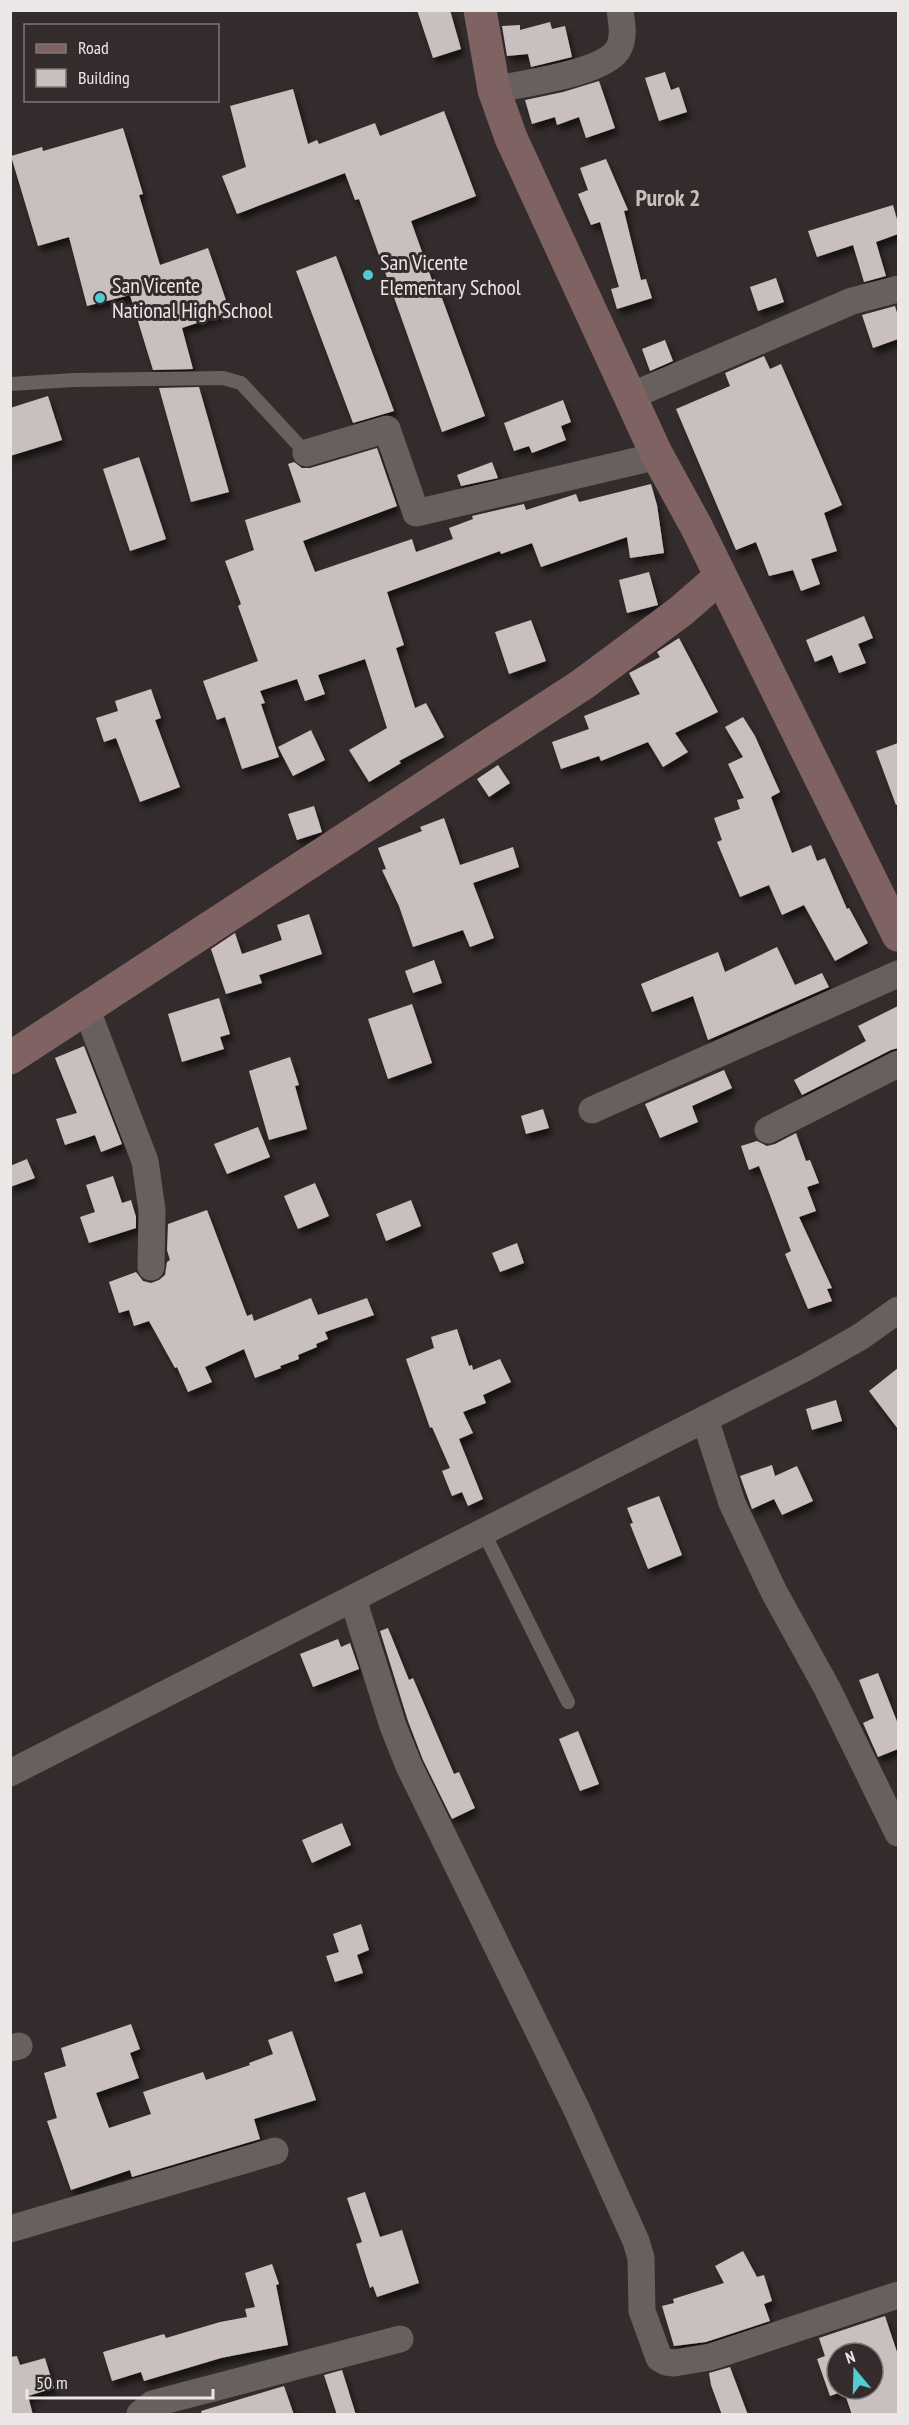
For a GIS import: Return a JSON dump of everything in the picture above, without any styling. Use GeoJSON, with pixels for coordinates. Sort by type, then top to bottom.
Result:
{"type":"FeatureCollection","features":[{"type":"Feature","properties":{"kind":"street"},"geometry":{"type":"LineString","coordinates":[[480,10],[494,90],[511,138],[656,453],[696,526],[898,935]]}},
{"type":"Feature","properties":{"kind":"street"},"geometry":{"type":"LineString","coordinates":[[494,90],[585,70],[604,63],[618,50],[624,30],[620,10]]}},
{"type":"Feature","properties":{"kind":"street"},"geometry":{"type":"LineString","coordinates":[[631,396],[852,301],[898,289]]}},
{"type":"Feature","properties":{"kind":"street"},"geometry":{"type":"LineString","coordinates":[[306,453],[387,429],[416,513],[645,459],[656,453]]}},
{"type":"Feature","properties":{"kind":"street"},"geometry":{"type":"LineString","coordinates":[[10,1058],[583,684],[681,611],[720,577]]}},
{"type":"Feature","properties":{"kind":"street"},"geometry":{"type":"LineString","coordinates":[[592,1110],[898,974]]}},
{"type":"Feature","properties":{"kind":"street"},"geometry":{"type":"LineString","coordinates":[[86,1008],[145,1161],[152,1210],[151,1267]]}},
{"type":"Feature","properties":{"kind":"street"},"geometry":{"type":"LineString","coordinates":[[768,1130],[898,1064]]}},
{"type":"Feature","properties":{"kind":"street"},"geometry":{"type":"LineString","coordinates":[[10,1773],[805,1368],[860,1337],[898,1310]]}},
{"type":"Feature","properties":{"kind":"street"},"geometry":{"type":"LineString","coordinates":[[705,1419],[732,1503],[898,1833]]}},
{"type":"Feature","properties":{"kind":"street"},"geometry":{"type":"LineString","coordinates":[[353,1599],[393,1726],[409,1766],[577,2110],[636,2241],[641,2258],[642,2311],[659,2358],[674,2363],[710,2357],[898,2295]]}},
{"type":"Feature","properties":{"kind":"street"},"geometry":{"type":"LineString","coordinates":[[10,2229],[275,2151]]}},
{"type":"Feature","properties":{"kind":"street"},"geometry":{"type":"LineString","coordinates":[[140,2415],[152,2404],[400,2339]]}},
{"type":"Feature","properties":{"kind":"lane"},"geometry":{"type":"LineString","coordinates":[[10,384],[74,380],[223,378],[241,383],[306,453]]}},
{"type":"Feature","properties":{"kind":"lane"},"geometry":{"type":"LineString","coordinates":[[484,1533],[568,1702]]}},
{"type":"Feature","properties":{"kind":"building"},"geometry":{"type":"Polygon","coordinates":[[[417,10],[450,10],[461,49],[433,58],[417,10]]]}},
{"type":"Feature","properties":{"kind":"building"},"geometry":{"type":"Polygon","coordinates":[[[550,22],[552,29],[565,26],[572,57],[531,67],[528,54],[507,56],[502,26],[520,25],[520,30],[550,22]]]}},
{"type":"Feature","properties":{"kind":"building"},"geometry":{"type":"Polygon","coordinates":[[[665,72],[671,90],[679,87],[687,112],[659,121],[645,78],[665,72]]]}},
{"type":"Feature","properties":{"kind":"building"},"geometry":{"type":"Polygon","coordinates":[[[599,81],[615,128],[586,138],[579,117],[557,125],[555,117],[532,124],[525,100],[599,81]]]}},
{"type":"Feature","properties":{"kind":"building"},"geometry":{"type":"Polygon","coordinates":[[[293,89],[308,144],[317,140],[319,144],[375,123],[380,136],[444,111],[476,196],[411,221],[432,280],[435,279],[485,416],[442,432],[359,199],[355,200],[345,173],[237,214],[222,176],[246,167],[230,106],[293,89]]]}},
{"type":"Feature","properties":{"kind":"building"},"geometry":{"type":"Polygon","coordinates":[[[123,128],[143,194],[139,195],[160,265],[208,248],[230,312],[182,328],[193,369],[153,370],[130,295],[87,306],[69,237],[38,246],[11,156],[42,147],[43,151],[123,128]]]}},
{"type":"Feature","properties":{"kind":"building"},"geometry":{"type":"Polygon","coordinates":[[[606,159],[628,210],[624,211],[641,280],[646,279],[652,298],[617,309],[611,289],[619,287],[600,222],[591,225],[578,194],[588,190],[580,168],[606,159]]]}},
{"type":"Feature","properties":{"kind":"building"},"geometry":{"type":"Polygon","coordinates":[[[893,205],[898,223],[898,234],[876,242],[886,276],[864,282],[853,245],[817,257],[808,231],[893,205]]]}},
{"type":"Feature","properties":{"kind":"building"},"geometry":{"type":"Polygon","coordinates":[[[336,256],[394,411],[353,423],[296,271],[336,256]]]}},
{"type":"Feature","properties":{"kind":"building"},"geometry":{"type":"Polygon","coordinates":[[[776,278],[784,302],[758,311],[750,287],[776,278]]]}},
{"type":"Feature","properties":{"kind":"building"},"geometry":{"type":"Polygon","coordinates":[[[895,306],[898,316],[898,339],[873,348],[862,315],[895,306]]]}},
{"type":"Feature","properties":{"kind":"building"},"geometry":{"type":"Polygon","coordinates":[[[665,340],[673,361],[650,371],[642,349],[665,340]]]}},
{"type":"Feature","properties":{"kind":"building"},"geometry":{"type":"Polygon","coordinates":[[[764,356],[770,369],[781,364],[842,505],[824,513],[837,551],[811,559],[820,584],[801,591],[793,570],[769,576],[756,542],[736,550],[676,409],[730,386],[725,373],[764,356]]]}},
{"type":"Feature","properties":{"kind":"building"},"geometry":{"type":"Polygon","coordinates":[[[199,387],[229,492],[191,502],[159,388],[199,387]]]}},
{"type":"Feature","properties":{"kind":"building"},"geometry":{"type":"Polygon","coordinates":[[[48,396],[62,440],[10,456],[10,408],[48,396]]]}},
{"type":"Feature","properties":{"kind":"building"},"geometry":{"type":"Polygon","coordinates":[[[563,400],[571,422],[561,426],[566,440],[532,453],[529,446],[514,451],[504,423],[563,400]]]}},
{"type":"Feature","properties":{"kind":"building"},"geometry":{"type":"Polygon","coordinates":[[[377,448],[397,506],[303,541],[315,572],[412,539],[416,552],[453,539],[449,528],[473,519],[472,516],[524,504],[526,510],[576,494],[579,502],[651,484],[657,505],[664,553],[630,558],[627,537],[541,567],[532,543],[501,554],[500,551],[387,592],[404,645],[396,648],[415,708],[426,703],[444,737],[399,761],[401,763],[369,782],[349,750],[387,728],[365,659],[318,675],[325,694],[305,701],[297,679],[260,691],[265,703],[261,704],[279,757],[242,769],[225,717],[217,720],[203,681],[258,661],[225,561],[254,550],[245,520],[301,502],[288,464],[294,462],[302,468],[310,468],[377,448]]]}},
{"type":"Feature","properties":{"kind":"building"},"geometry":{"type":"Polygon","coordinates":[[[139,457],[166,539],[130,551],[103,469],[139,457]]]}},
{"type":"Feature","properties":{"kind":"building"},"geometry":{"type":"Polygon","coordinates":[[[492,462],[498,478],[461,486],[457,475],[492,462]]]}},
{"type":"Feature","properties":{"kind":"building"},"geometry":{"type":"Polygon","coordinates":[[[649,572],[658,605],[627,613],[619,580],[649,572]]]}},
{"type":"Feature","properties":{"kind":"building"},"geometry":{"type":"Polygon","coordinates":[[[864,616],[873,638],[858,644],[866,663],[839,673],[832,655],[815,662],[806,640],[864,616]]]}},
{"type":"Feature","properties":{"kind":"building"},"geometry":{"type":"Polygon","coordinates":[[[531,620],[546,661],[509,674],[495,632],[531,620]]]}},
{"type":"Feature","properties":{"kind":"building"},"geometry":{"type":"Polygon","coordinates":[[[679,638],[718,712],[675,733],[688,752],[663,767],[648,742],[601,761],[599,756],[561,769],[552,742],[589,729],[584,716],[640,694],[629,673],[660,657],[657,652],[679,638]]]}},
{"type":"Feature","properties":{"kind":"building"},"geometry":{"type":"Polygon","coordinates":[[[151,689],[161,718],[155,720],[180,787],[140,802],[116,738],[104,742],[96,718],[118,711],[115,701],[151,689]]]}},
{"type":"Feature","properties":{"kind":"building"},"geometry":{"type":"Polygon","coordinates":[[[743,717],[755,736],[780,792],[771,797],[792,853],[811,845],[817,861],[825,858],[847,909],[849,908],[868,943],[835,961],[804,905],[782,915],[769,885],[740,897],[717,842],[722,840],[714,818],[740,809],[737,800],[744,798],[728,764],[743,757],[725,727],[743,717]]]}},
{"type":"Feature","properties":{"kind":"building"},"geometry":{"type":"Polygon","coordinates":[[[311,730],[325,760],[293,776],[278,747],[311,730]]]}},
{"type":"Feature","properties":{"kind":"building"},"geometry":{"type":"Polygon","coordinates":[[[898,743],[898,804],[896,805],[876,751],[898,743]]]}},
{"type":"Feature","properties":{"kind":"building"},"geometry":{"type":"Polygon","coordinates":[[[498,765],[510,783],[489,797],[477,779],[498,765]]]}},
{"type":"Feature","properties":{"kind":"building"},"geometry":{"type":"Polygon","coordinates":[[[314,806],[322,832],[297,840],[288,814],[314,806]]]}},
{"type":"Feature","properties":{"kind":"building"},"geometry":{"type":"Polygon","coordinates":[[[444,818],[460,865],[513,847],[519,867],[473,883],[494,938],[470,947],[463,930],[413,947],[399,906],[382,870],[386,869],[378,848],[422,831],[420,827],[444,818]]]}},
{"type":"Feature","properties":{"kind":"building"},"geometry":{"type":"Polygon","coordinates":[[[309,914],[322,954],[259,975],[262,983],[226,994],[211,949],[235,933],[242,954],[282,940],[277,925],[309,914]]]}},
{"type":"Feature","properties":{"kind":"building"},"geometry":{"type":"Polygon","coordinates":[[[777,947],[795,985],[822,973],[829,987],[708,1040],[693,996],[652,1012],[641,984],[718,952],[725,972],[777,947]]]}},
{"type":"Feature","properties":{"kind":"building"},"geometry":{"type":"Polygon","coordinates":[[[434,960],[442,983],[413,993],[405,971],[434,960]]]}},
{"type":"Feature","properties":{"kind":"building"},"geometry":{"type":"Polygon","coordinates":[[[219,998],[230,1034],[220,1037],[224,1049],[182,1062],[168,1014],[219,998]]]}},
{"type":"Feature","properties":{"kind":"building"},"geometry":{"type":"Polygon","coordinates":[[[412,1004],[432,1063],[388,1079],[368,1019],[412,1004]]]}},
{"type":"Feature","properties":{"kind":"building"},"geometry":{"type":"Polygon","coordinates":[[[898,1006],[898,1048],[802,1095],[794,1080],[866,1041],[858,1026],[898,1006]]]}},
{"type":"Feature","properties":{"kind":"building"},"geometry":{"type":"Polygon","coordinates":[[[84,1046],[122,1144],[101,1152],[95,1135],[65,1145],[56,1119],[77,1113],[55,1058],[84,1046]]]}},
{"type":"Feature","properties":{"kind":"building"},"geometry":{"type":"Polygon","coordinates":[[[290,1057],[299,1085],[295,1086],[307,1129],[269,1140],[249,1071],[290,1057]]]}},
{"type":"Feature","properties":{"kind":"building"},"geometry":{"type":"Polygon","coordinates":[[[724,1070],[732,1088],[692,1106],[698,1122],[660,1138],[645,1104],[724,1070]]]}},
{"type":"Feature","properties":{"kind":"building"},"geometry":{"type":"Polygon","coordinates":[[[543,1109],[549,1128],[526,1134],[521,1116],[543,1109]]]}},
{"type":"Feature","properties":{"kind":"building"},"geometry":{"type":"Polygon","coordinates":[[[258,1127],[270,1157],[227,1174],[214,1144],[258,1127]]]}},
{"type":"Feature","properties":{"kind":"building"},"geometry":{"type":"Polygon","coordinates":[[[796,1133],[806,1161],[810,1160],[819,1183],[807,1187],[816,1211],[799,1217],[832,1288],[827,1289],[832,1301],[808,1309],[785,1254],[791,1251],[759,1166],[749,1170],[741,1146],[757,1141],[767,1146],[796,1133]]]}},
{"type":"Feature","properties":{"kind":"building"},"geometry":{"type":"Polygon","coordinates":[[[27,1159],[35,1178],[10,1187],[10,1166],[27,1159]]]}},
{"type":"Feature","properties":{"kind":"building"},"geometry":{"type":"Polygon","coordinates":[[[113,1176],[122,1203],[131,1200],[136,1217],[136,1228],[89,1243],[80,1217],[95,1212],[86,1185],[113,1176]]]}},
{"type":"Feature","properties":{"kind":"building"},"geometry":{"type":"Polygon","coordinates":[[[315,1183],[329,1216],[298,1229],[284,1196],[315,1183]]]}},
{"type":"Feature","properties":{"kind":"building"},"geometry":{"type":"Polygon","coordinates":[[[411,1200],[421,1226],[386,1241],[376,1214],[411,1200]]]}},
{"type":"Feature","properties":{"kind":"building"},"geometry":{"type":"Polygon","coordinates":[[[207,1210],[247,1316],[252,1314],[254,1321],[311,1298],[318,1315],[367,1298],[374,1315],[325,1332],[328,1339],[316,1344],[317,1347],[298,1355],[299,1359],[255,1378],[244,1349],[205,1367],[212,1382],[188,1392],[177,1367],[175,1368],[149,1321],[134,1326],[129,1310],[119,1313],[109,1282],[136,1272],[143,1281],[151,1283],[159,1280],[165,1275],[167,1262],[170,1260],[167,1250],[168,1224],[207,1210]]]}},
{"type":"Feature","properties":{"kind":"building"},"geometry":{"type":"Polygon","coordinates":[[[517,1243],[524,1263],[500,1272],[492,1253],[517,1243]]]}},
{"type":"Feature","properties":{"kind":"building"},"geometry":{"type":"Polygon","coordinates":[[[457,1329],[469,1366],[472,1365],[473,1370],[500,1359],[511,1382],[483,1395],[486,1403],[463,1412],[473,1433],[459,1439],[483,1499],[468,1506],[462,1492],[452,1496],[442,1471],[450,1468],[432,1427],[430,1428],[406,1359],[434,1348],[431,1337],[457,1329]]]}},
{"type":"Feature","properties":{"kind":"building"},"geometry":{"type":"Polygon","coordinates":[[[898,1368],[898,1429],[869,1391],[898,1368]]]}},
{"type":"Feature","properties":{"kind":"building"},"geometry":{"type":"Polygon","coordinates":[[[836,1400],[842,1421],[812,1430],[806,1409],[836,1400]]]}},
{"type":"Feature","properties":{"kind":"building"},"geometry":{"type":"Polygon","coordinates":[[[772,1465],[775,1476],[797,1466],[813,1501],[782,1515],[774,1499],[752,1509],[740,1476],[772,1465]]]}},
{"type":"Feature","properties":{"kind":"building"},"geometry":{"type":"Polygon","coordinates":[[[659,1496],[682,1555],[648,1569],[630,1524],[633,1523],[627,1508],[659,1496]]]}},
{"type":"Feature","properties":{"kind":"building"},"geometry":{"type":"Polygon","coordinates":[[[388,1628],[409,1680],[413,1678],[454,1774],[459,1772],[475,1808],[452,1819],[423,1760],[408,1721],[380,1631],[388,1628]]]}},
{"type":"Feature","properties":{"kind":"building"},"geometry":{"type":"Polygon","coordinates":[[[338,1639],[341,1647],[350,1643],[359,1669],[313,1687],[300,1654],[338,1639]]]}},
{"type":"Feature","properties":{"kind":"building"},"geometry":{"type":"Polygon","coordinates":[[[878,1673],[898,1724],[898,1749],[878,1757],[863,1723],[874,1718],[859,1680],[878,1673]]]}},
{"type":"Feature","properties":{"kind":"building"},"geometry":{"type":"Polygon","coordinates":[[[578,1731],[599,1784],[580,1791],[559,1739],[578,1731]]]}},
{"type":"Feature","properties":{"kind":"building"},"geometry":{"type":"Polygon","coordinates":[[[342,1823],[351,1845],[312,1863],[302,1840],[342,1823]]]}},
{"type":"Feature","properties":{"kind":"building"},"geometry":{"type":"Polygon","coordinates":[[[361,1924],[369,1950],[357,1955],[363,1973],[335,1982],[326,1956],[339,1952],[333,1934],[361,1924]]]}},
{"type":"Feature","properties":{"kind":"building"},"geometry":{"type":"Polygon","coordinates":[[[131,2024],[140,2049],[130,2053],[139,2078],[96,2093],[109,2128],[151,2114],[143,2092],[203,2072],[206,2080],[250,2065],[249,2063],[273,2054],[268,2040],[292,2031],[316,2100],[254,2119],[260,2139],[132,2177],[130,2170],[71,2190],[47,2121],[57,2118],[44,2073],[66,2066],[61,2048],[131,2024]]]}},
{"type":"Feature","properties":{"kind":"building"},"geometry":{"type":"Polygon","coordinates":[[[365,2192],[380,2237],[402,2230],[419,2283],[377,2297],[373,2286],[370,2288],[356,2244],[362,2242],[347,2198],[365,2192]]]}},
{"type":"Feature","properties":{"kind":"building"},"geometry":{"type":"Polygon","coordinates":[[[743,2251],[757,2277],[764,2275],[772,2301],[764,2304],[770,2321],[706,2342],[674,2346],[662,2306],[674,2303],[673,2299],[724,2283],[715,2266],[743,2251]]]}},
{"type":"Feature","properties":{"kind":"building"},"geometry":{"type":"Polygon","coordinates":[[[272,2264],[279,2284],[276,2285],[288,2345],[221,2358],[144,2381],[141,2372],[112,2381],[103,2352],[164,2334],[166,2338],[220,2322],[247,2317],[245,2309],[255,2307],[245,2273],[272,2264]]]}},
{"type":"Feature","properties":{"kind":"building"},"geometry":{"type":"Polygon","coordinates":[[[885,2316],[898,2355],[898,2415],[852,2415],[847,2401],[885,2401],[885,2341],[825,2341],[825,2356],[819,2338],[885,2316]]]}},
{"type":"Feature","properties":{"kind":"building"},"geometry":{"type":"Polygon","coordinates":[[[17,2356],[20,2365],[45,2358],[54,2388],[28,2396],[33,2415],[10,2415],[10,2357],[17,2356]]]}},
{"type":"Feature","properties":{"kind":"building"},"geometry":{"type":"Polygon","coordinates":[[[825,2356],[825,2382],[817,2359],[825,2356]]]}},
{"type":"Feature","properties":{"kind":"building"},"geometry":{"type":"Polygon","coordinates":[[[730,2367],[748,2415],[722,2415],[709,2373],[730,2367]]]}},
{"type":"Feature","properties":{"kind":"building"},"geometry":{"type":"Polygon","coordinates":[[[342,2370],[356,2415],[337,2415],[324,2375],[342,2370]]]}},
{"type":"Feature","properties":{"kind":"building"},"geometry":{"type":"Polygon","coordinates":[[[284,2386],[294,2415],[202,2415],[201,2411],[284,2386]]]}},
{"type":"Feature","properties":{"kind":"place","name":"San Vicente Elementary School"},"geometry":{"type":"Point","coordinates":[368,275]}},
{"type":"Feature","properties":{"kind":"place","name":"San Vicente National High School"},"geometry":{"type":"Point","coordinates":[100,298]}},
{"type":"Feature","properties":{"kind":"district","name":"Purok 2"},"geometry":{"type":"Point","coordinates":[668,197]}}]}
